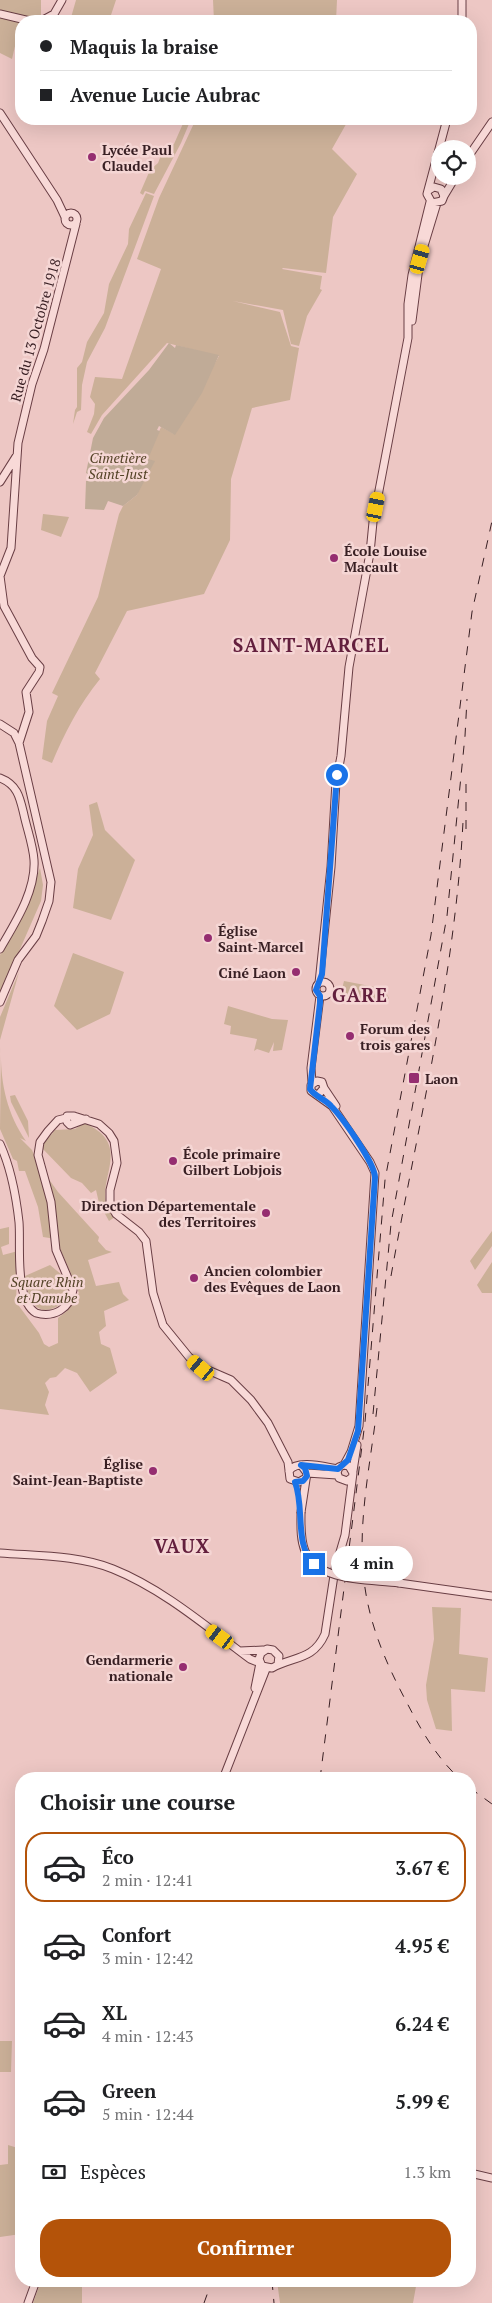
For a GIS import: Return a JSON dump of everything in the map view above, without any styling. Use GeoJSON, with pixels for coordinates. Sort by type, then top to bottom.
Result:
{"type":"FeatureCollection","features":[{"type":"Feature","properties":{"kind":"main road"},"geometry":{"type":"LineString","coordinates":[[52,15],[62,0]]}},
{"type":"Feature","properties":{"kind":"main road"},"geometry":{"type":"LineString","coordinates":[[462,0],[462,15]]}},
{"type":"Feature","properties":{"kind":"main road"},"geometry":{"type":"LineString","coordinates":[[0,14],[15,18]]}},
{"type":"Feature","properties":{"kind":"main road"},"geometry":{"type":"LineString","coordinates":[[0,105],[0,112],[57,200],[65,221],[72,224],[77,216],[57,200]]}},
{"type":"Feature","properties":{"kind":"main road"},"geometry":{"type":"LineString","coordinates":[[476,145],[492,122]]}},
{"type":"Feature","properties":{"kind":"main road"},"geometry":{"type":"LineString","coordinates":[[408,338],[408,304],[415,260],[438,191],[432,172],[445,125]]}},
{"type":"Feature","properties":{"kind":"main road"},"geometry":{"type":"LineString","coordinates":[[434,203],[427,197],[446,185]]}},
{"type":"Feature","properties":{"kind":"main road"},"geometry":{"type":"LineString","coordinates":[[322,983],[336,782],[341,756],[349,667],[370,553],[372,522],[408,338],[420,259],[434,203]]}},
{"type":"Feature","properties":{"kind":"main road"},"geometry":{"type":"LineString","coordinates":[[65,217],[73,213]]}},
{"type":"Feature","properties":{"kind":"main road","name":"Rue du 13 Octobre 1918"},"geometry":{"type":"LineString","coordinates":[[0,482],[18,452],[32,384],[44,349],[73,240],[72,224]]}},
{"type":"Feature","properties":{"kind":"main road"},"geometry":{"type":"LineString","coordinates":[[18,452],[11,548],[0,576],[4,606],[32,658],[39,664],[40,669],[26,692],[29,712],[19,743]]}},
{"type":"Feature","properties":{"kind":"main road"},"geometry":{"type":"LineString","coordinates":[[0,724],[14,733],[19,743],[48,864],[51,887],[47,910],[36,936],[18,960],[0,1002]]}},
{"type":"Feature","properties":{"kind":"main road"},"geometry":{"type":"LineString","coordinates":[[0,778],[13,786],[18,793],[34,853],[34,870],[20,912],[0,949]]}},
{"type":"Feature","properties":{"kind":"main road"},"geometry":{"type":"LineString","coordinates":[[322,996],[316,990],[322,983],[334,874],[331,867]]}},
{"type":"Feature","properties":{"kind":"main road"},"geometry":{"type":"LineString","coordinates":[[266,1669],[300,1658],[313,1651],[326,1631],[335,1569],[345,1535],[349,1499],[349,1477],[358,1432],[375,1177],[372,1165],[332,1106],[311,1091],[315,1082],[322,996],[330,990],[322,983]]}},
{"type":"Feature","properties":{"kind":"main road"},"geometry":{"type":"LineString","coordinates":[[315,1082],[323,1084],[358,1143]]}},
{"type":"Feature","properties":{"kind":"main road"},"geometry":{"type":"LineString","coordinates":[[318,1095],[324,1088]]}},
{"type":"Feature","properties":{"kind":"main road"},"geometry":{"type":"LineString","coordinates":[[0,1144],[9,1167],[18,1216],[21,1274],[25,1301],[36,1312],[56,1313],[66,1306],[73,1290],[56,1250],[51,1202],[38,1159],[40,1142],[58,1120],[86,1119],[102,1126],[114,1141],[117,1163],[110,1190],[110,1203],[116,1214],[139,1232],[146,1242],[152,1288],[163,1325],[189,1357],[201,1368],[230,1380],[240,1388],[260,1412],[280,1450],[293,1466],[306,1476]]}},
{"type":"Feature","properties":{"kind":"main road"},"geometry":{"type":"LineString","coordinates":[[340,1470],[350,1456],[358,1432]]}},
{"type":"Feature","properties":{"kind":"main road"},"geometry":{"type":"LineString","coordinates":[[293,1466],[340,1470],[349,1477]]}},
{"type":"Feature","properties":{"kind":"main road"},"geometry":{"type":"LineString","coordinates":[[293,1466],[290,1478],[295,1482],[301,1482],[306,1476],[351,1467],[349,1477]]}},
{"type":"Feature","properties":{"kind":"main road"},"geometry":{"type":"LineString","coordinates":[[306,1476],[301,1510],[302,1542],[305,1551],[321,1569],[338,1575],[492,1596]]}},
{"type":"Feature","properties":{"kind":"main road"},"geometry":{"type":"LineString","coordinates":[[295,1482],[301,1510]]}},
{"type":"Feature","properties":{"kind":"main road"},"geometry":{"type":"LineString","coordinates":[[0,1554],[78,1560],[112,1568],[150,1588],[266,1669]]}},
{"type":"Feature","properties":{"kind":"main road"},"geometry":{"type":"LineString","coordinates":[[240,1651],[270,1649],[278,1654],[300,1658]]}},
{"type":"Feature","properties":{"kind":"main road"},"geometry":{"type":"LineString","coordinates":[[252,1701],[260,1663],[259,1656],[263,1650]]}},
{"type":"Feature","properties":{"kind":"main road"},"geometry":{"type":"LineString","coordinates":[[278,1654],[278,1664]]}},
{"type":"Feature","properties":{"kind":"main road"},"geometry":{"type":"LineString","coordinates":[[226,1772],[266,1669]]}},
{"type":"Feature","properties":{"kind":"main road"},"geometry":{"type":"LineString","coordinates":[[476,2174],[492,2178]]}},
{"type":"Feature","properties":{"kind":"main road"},"geometry":{"type":"LineString","coordinates":[[26,2303],[33,2287]]}},
{"type":"Feature","properties":{"kind":"green space"},"geometry":{"type":"Polygon","coordinates":[[[0,0],[41,0],[41,15],[15,15],[15,46],[12,59],[0,53],[0,0]]]}},
{"type":"Feature","properties":{"kind":"green space"},"geometry":{"type":"Polygon","coordinates":[[[76,0],[116,0],[111,15],[72,15],[76,0]]]}},
{"type":"Feature","properties":{"kind":"green space"},"geometry":{"type":"Polygon","coordinates":[[[213,0],[337,0],[336,15],[214,15],[213,0]]]}},
{"type":"Feature","properties":{"kind":"green space"},"geometry":{"type":"Polygon","coordinates":[[[182,125],[188,125],[154,194],[145,191],[143,195],[140,193],[150,170],[158,163],[163,150],[174,144],[182,125]]]}},
{"type":"Feature","properties":{"kind":"green space"},"geometry":{"type":"Polygon","coordinates":[[[193,125],[346,125],[332,149],[357,174],[333,217],[326,273],[282,269],[322,276],[320,289],[322,290],[307,316],[299,346],[291,344],[283,310],[233,301],[280,312],[291,346],[299,348],[290,400],[252,408],[231,479],[230,540],[204,594],[127,611],[95,673],[100,679],[73,719],[52,763],[42,759],[47,721],[58,696],[52,693],[98,597],[119,514],[123,506],[137,495],[147,459],[161,427],[174,434],[219,356],[167,343],[102,415],[91,434],[87,432],[94,414],[95,404],[90,397],[95,377],[122,379],[161,269],[137,259],[159,198],[193,125]]]}},
{"type":"Feature","properties":{"kind":"green space"},"geometry":{"type":"Polygon","coordinates":[[[146,193],[154,196],[105,328],[87,362],[82,385],[81,410],[77,412],[73,424],[77,407],[77,368],[82,362],[87,342],[104,313],[109,284],[128,244],[129,229],[146,193]]]}},
{"type":"Feature","properties":{"kind":"green space","name":"Cimetière Saint-Just"},"geometry":{"type":"Polygon","coordinates":[[[169,343],[175,348],[176,345],[219,355],[202,393],[175,435],[159,426],[157,430],[160,431],[148,459],[155,461],[137,495],[123,506],[108,501],[104,510],[85,509],[86,481],[90,481],[90,475],[86,473],[93,438],[104,418],[149,370],[169,343]]]}},
{"type":"Feature","properties":{"kind":"green space"},"geometry":{"type":"Polygon","coordinates":[[[43,514],[69,517],[61,537],[41,530],[43,514]]]}},
{"type":"Feature","properties":{"kind":"green space"},"geometry":{"type":"Polygon","coordinates":[[[97,802],[105,830],[135,860],[111,920],[73,908],[78,869],[93,835],[89,805],[97,802]]]}},
{"type":"Feature","properties":{"kind":"green space"},"geometry":{"type":"Polygon","coordinates":[[[40,868],[43,885],[41,901],[0,995],[0,955],[22,917],[40,868]]]}},
{"type":"Feature","properties":{"kind":"green space"},"geometry":{"type":"Polygon","coordinates":[[[73,953],[124,972],[110,1014],[77,1030],[54,1006],[73,953]]]}},
{"type":"Feature","properties":{"kind":"green space"},"geometry":{"type":"Polygon","coordinates":[[[19,972],[0,1040],[0,1017],[19,972]]]}},
{"type":"Feature","properties":{"kind":"green space"},"geometry":{"type":"Polygon","coordinates":[[[344,981],[375,987],[379,992],[386,993],[389,998],[387,1002],[366,1001],[341,993],[344,981]]]}},
{"type":"Feature","properties":{"kind":"green space"},"geometry":{"type":"Polygon","coordinates":[[[228,1006],[272,1019],[288,1020],[282,1050],[273,1051],[274,1042],[269,1053],[257,1049],[254,1051],[257,1039],[230,1034],[231,1026],[224,1024],[228,1006]]]}},
{"type":"Feature","properties":{"kind":"green space"},"geometry":{"type":"Polygon","coordinates":[[[1,1046],[3,1084],[6,1096],[14,1119],[26,1141],[20,1138],[32,1150],[38,1164],[58,1192],[99,1237],[98,1241],[106,1250],[112,1252],[88,1260],[96,1286],[119,1282],[123,1294],[129,1300],[104,1311],[106,1326],[99,1332],[101,1344],[110,1348],[117,1373],[90,1392],[77,1373],[65,1368],[56,1377],[50,1378],[45,1383],[49,1392],[45,1405],[49,1415],[0,1409],[0,1229],[9,1227],[9,1244],[1,1247],[3,1255],[18,1251],[16,1302],[39,1333],[44,1344],[49,1347],[58,1343],[58,1318],[67,1311],[79,1293],[56,1239],[43,1237],[38,1207],[25,1171],[19,1171],[17,1161],[13,1159],[0,1129],[1,1046]]]}},
{"type":"Feature","properties":{"kind":"green space"},"geometry":{"type":"Polygon","coordinates":[[[15,1095],[28,1121],[29,1138],[11,1102],[10,1096],[15,1095]]]}},
{"type":"Feature","properties":{"kind":"green space"},"geometry":{"type":"Polygon","coordinates":[[[84,1123],[100,1133],[109,1144],[111,1156],[105,1194],[107,1206],[115,1217],[109,1221],[99,1203],[96,1190],[91,1193],[82,1183],[71,1178],[41,1147],[55,1130],[75,1129],[84,1123]]]}},
{"type":"Feature","properties":{"kind":"green space"},"geometry":{"type":"Polygon","coordinates":[[[492,1231],[492,1246],[475,1270],[470,1261],[492,1231]]]}},
{"type":"Feature","properties":{"kind":"green space"},"geometry":{"type":"Polygon","coordinates":[[[492,1262],[492,1293],[482,1293],[477,1285],[492,1262]]]}},
{"type":"Feature","properties":{"kind":"green space","name":"Square Rhin et Danube"},"geometry":{"type":"Polygon","coordinates":[[[50,1265],[62,1275],[68,1290],[61,1304],[52,1309],[45,1310],[34,1305],[28,1292],[25,1276],[50,1265]]]}},
{"type":"Feature","properties":{"kind":"green space"},"geometry":{"type":"Polygon","coordinates":[[[432,1607],[461,1608],[459,1654],[488,1658],[485,1692],[451,1689],[452,1731],[436,1729],[427,1700],[426,1685],[434,1639],[432,1607]]]}},
{"type":"Feature","properties":{"kind":"green space"},"geometry":{"type":"Polygon","coordinates":[[[0,2041],[12,2041],[11,2072],[0,2072],[0,2041]]]}},
{"type":"Feature","properties":{"kind":"green space"},"geometry":{"type":"Polygon","coordinates":[[[8,2145],[15,2147],[15,2235],[0,2237],[0,2165],[8,2164],[8,2145]]]}},
{"type":"Feature","properties":{"kind":"green space"},"geometry":{"type":"Polygon","coordinates":[[[39,2287],[82,2287],[82,2303],[33,2303],[39,2287]]]}},
{"type":"Feature","properties":{"kind":"green space"},"geometry":{"type":"Polygon","coordinates":[[[278,2287],[416,2287],[413,2303],[280,2303],[278,2287]]]}},
{"type":"Feature","properties":{"kind":"railway"},"geometry":{"type":"LineString","coordinates":[[321,1772],[365,1422],[385,1180],[431,935],[472,612],[492,521]]}},
{"type":"Feature","properties":{"kind":"railway"},"geometry":{"type":"LineString","coordinates":[[373,1414],[391,1224],[447,916],[467,699]]}},
{"type":"Feature","properties":{"kind":"railway"},"geometry":{"type":"LineString","coordinates":[[466,784],[466,829]]}},
{"type":"Feature","properties":{"kind":"railway"},"geometry":{"type":"LineString","coordinates":[[391,1276],[444,993],[459,879],[463,822]]}},
{"type":"Feature","properties":{"kind":"railway"},"geometry":{"type":"LineString","coordinates":[[377,1408],[368,1475],[362,1543],[365,1588],[371,1618],[392,1674],[423,1733],[452,1772]]}},
{"type":"Feature","properties":{"kind":"railway"},"geometry":{"type":"LineString","coordinates":[[476,1792],[492,1804]]}},
{"type":"Feature","properties":{"kind":"railway"},"geometry":{"type":"LineString","coordinates":[[204,2303],[210,2287]]}},
{"type":"Feature","properties":{"kind":"railway"},"geometry":{"type":"LineString","coordinates":[[273,2287],[274,2303]]}},
{"type":"Feature","properties":{"kind":"place","name":"Lycée Paul Claudel"},"geometry":{"type":"Point","coordinates":[92,157]}},
{"type":"Feature","properties":{"kind":"place","name":"École Louise Macault"},"geometry":{"type":"Point","coordinates":[334,558]}},
{"type":"Feature","properties":{"kind":"place","name":"Église Saint-Marcel"},"geometry":{"type":"Point","coordinates":[208,938]}},
{"type":"Feature","properties":{"kind":"place","name":"Ciné Laon"},"geometry":{"type":"Point","coordinates":[296,972]}},
{"type":"Feature","properties":{"kind":"place","name":"Forum des trois gares"},"geometry":{"type":"Point","coordinates":[350,1036]}},
{"type":"Feature","properties":{"kind":"place","name":"Laon"},"geometry":{"type":"Point","coordinates":[414,1078]}},
{"type":"Feature","properties":{"kind":"place","name":"École primaire Gilbert Lobjois"},"geometry":{"type":"Point","coordinates":[173,1161]}},
{"type":"Feature","properties":{"kind":"place","name":"Direction Départementale des Territoires"},"geometry":{"type":"Point","coordinates":[266,1213]}},
{"type":"Feature","properties":{"kind":"place","name":"Ancien colombier des Evêques de Laon"},"geometry":{"type":"Point","coordinates":[194,1278]}},
{"type":"Feature","properties":{"kind":"place","name":"Église Saint-Jean-Baptiste"},"geometry":{"type":"Point","coordinates":[153,1471]}},
{"type":"Feature","properties":{"kind":"place","name":"Gendarmerie nationale"},"geometry":{"type":"Point","coordinates":[183,1667]}},
{"type":"Feature","properties":{"kind":"district","name":"SAINT-MARCEL"},"geometry":{"type":"Point","coordinates":[311,644]}},
{"type":"Feature","properties":{"kind":"district","name":"GARE"},"geometry":{"type":"Point","coordinates":[360,994]}},
{"type":"Feature","properties":{"kind":"district","name":"VAUX"},"geometry":{"type":"Point","coordinates":[182,1545]}},
{"type":"Feature","properties":{"kind":"route"},"geometry":{"type":"LineString","coordinates":[[314,1564],[305,1551],[302,1542],[301,1508],[295,1482],[303,1481],[307,1476],[305,1468],[301,1465],[338,1469],[344,1465],[350,1456],[358,1431],[375,1177],[374,1169],[370,1162],[332,1106],[318,1095],[312,1093],[310,1089],[320,1003],[320,996],[316,990],[322,974],[337,775]]}}]}
